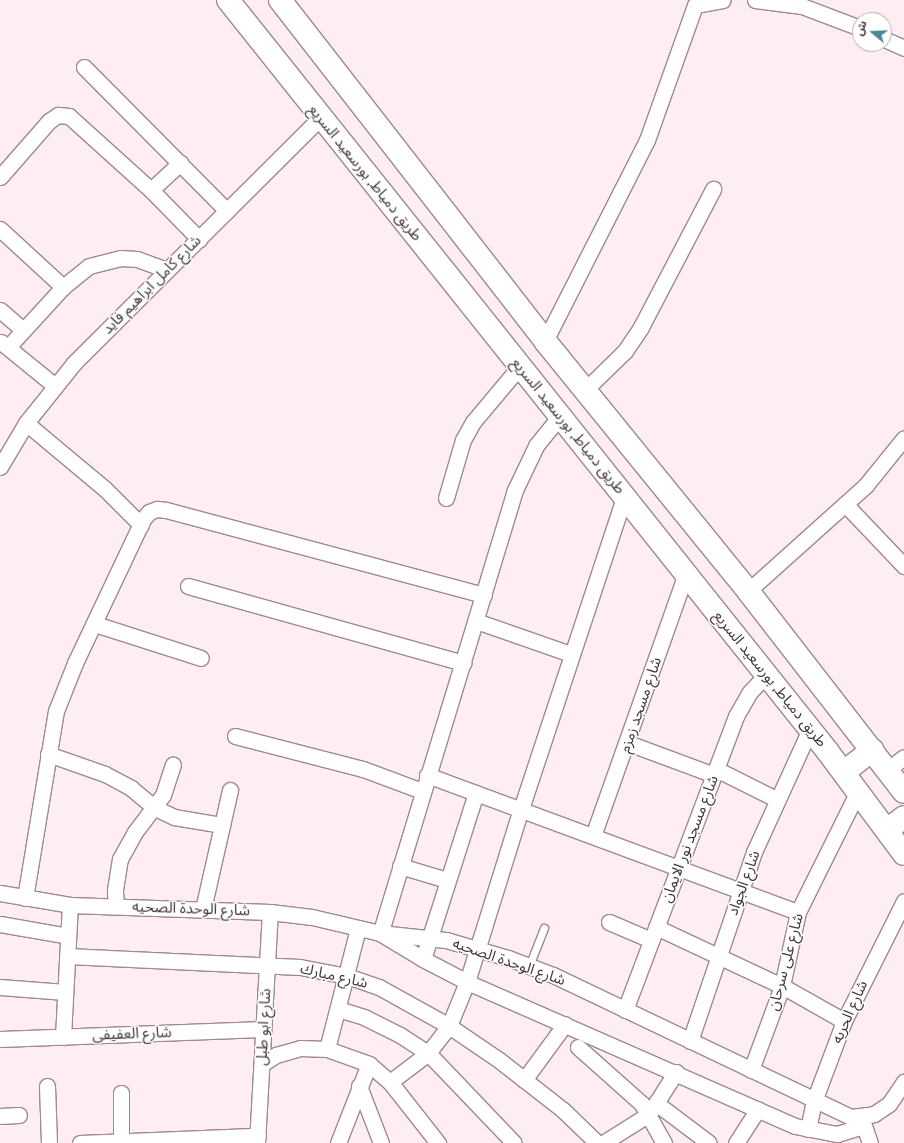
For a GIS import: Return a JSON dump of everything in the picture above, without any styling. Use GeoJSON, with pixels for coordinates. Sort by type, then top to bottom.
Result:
{"type":"FeatureCollection","features":[{"type":"Feature","properties":{"kind":"highway","name":"طريق دمياط, بورسعيد السريع"},"geometry":{"type":"LineString","coordinates":[[228,0],[810,729],[844,772],[904,854]]}},
{"type":"Feature","properties":{"kind":"highway"},"geometry":{"type":"LineString","coordinates":[[280,0],[545,341],[748,591],[872,750],[896,763],[904,792]]}},
{"type":"Feature","properties":{"kind":"highway"},"geometry":{"type":"LineString","coordinates":[[844,772],[872,750]]}},
{"type":"Feature","properties":{"kind":"highway"},"geometry":{"type":"LineString","coordinates":[[887,830],[904,817]]}},
{"type":"Feature","properties":{"kind":"street"},"geometry":{"type":"LineString","coordinates":[[545,341],[646,140],[696,3],[723,0]]}},
{"type":"Feature","properties":{"kind":"street"},"geometry":{"type":"LineString","coordinates":[[755,0],[802,6],[852,25]]}},
{"type":"Feature","properties":{"kind":"street"},"geometry":{"type":"LineString","coordinates":[[892,43],[904,48]]}},
{"type":"Feature","properties":{"kind":"street"},"geometry":{"type":"LineString","coordinates":[[84,67],[227,211]]}},
{"type":"Feature","properties":{"kind":"street"},"geometry":{"type":"LineString","coordinates":[[2,172],[49,121],[63,115],[74,119],[151,190],[199,239]]}},
{"type":"Feature","properties":{"kind":"street","name":"شارع كامل ابراهيم فايد"},"geometry":{"type":"LineString","coordinates":[[0,467],[6,443],[26,423],[54,385],[321,117]]}},
{"type":"Feature","properties":{"kind":"street"},"geometry":{"type":"LineString","coordinates":[[151,190],[180,163]]}},
{"type":"Feature","properties":{"kind":"street"},"geometry":{"type":"LineString","coordinates":[[585,390],[625,351],[641,327],[712,189]]}},
{"type":"Feature","properties":{"kind":"street"},"geometry":{"type":"LineString","coordinates":[[0,229],[63,287]]}},
{"type":"Feature","properties":{"kind":"street"},"geometry":{"type":"LineString","coordinates":[[54,385],[4,344],[23,330],[63,287],[89,266],[110,260],[137,259],[168,270]]}},
{"type":"Feature","properties":{"kind":"street"},"geometry":{"type":"LineString","coordinates":[[0,310],[23,330]]}},
{"type":"Feature","properties":{"kind":"street"},"geometry":{"type":"LineString","coordinates":[[446,498],[463,440],[473,422],[520,366]]}},
{"type":"Feature","properties":{"kind":"street"},"geometry":{"type":"LineString","coordinates":[[560,416],[536,446],[517,484],[476,621],[422,791],[380,933],[423,959],[467,982],[758,1109],[808,1129],[836,1134],[863,1122],[870,1143]]}},
{"type":"Feature","properties":{"kind":"street"},"geometry":{"type":"LineString","coordinates":[[26,423],[105,489],[140,525]]}},
{"type":"Feature","properties":{"kind":"street"},"geometry":{"type":"LineString","coordinates":[[748,591],[866,485],[904,438]]}},
{"type":"Feature","properties":{"kind":"street"},"geometry":{"type":"LineString","coordinates":[[390,1082],[428,1053],[449,1026],[467,982],[571,654],[624,497]]}},
{"type":"Feature","properties":{"kind":"street"},"geometry":{"type":"LineString","coordinates":[[845,504],[904,566]]}},
{"type":"Feature","properties":{"kind":"street"},"geometry":{"type":"LineString","coordinates":[[25,898],[56,711],[65,686],[140,525],[149,512],[157,508],[166,510],[484,595]]}},
{"type":"Feature","properties":{"kind":"street","name":"شارع مسجد زمزم"},"geometry":{"type":"LineString","coordinates":[[593,836],[628,743],[686,574]]}},
{"type":"Feature","properties":{"kind":"street"},"geometry":{"type":"LineString","coordinates":[[188,586],[463,663]]}},
{"type":"Feature","properties":{"kind":"street"},"geometry":{"type":"LineString","coordinates":[[476,621],[571,654]]}},
{"type":"Feature","properties":{"kind":"street"},"geometry":{"type":"LineString","coordinates":[[95,624],[201,658]]}},
{"type":"Feature","properties":{"kind":"street","name":"شارع مسجد نور الايمان"},"geometry":{"type":"LineString","coordinates":[[625,1010],[736,716],[750,692],[766,675]]}},
{"type":"Feature","properties":{"kind":"street","name":"شارع الجواد"},"geometry":{"type":"LineString","coordinates":[[690,1041],[741,891],[778,800],[810,729]]}},
{"type":"Feature","properties":{"kind":"street"},"geometry":{"type":"LineString","coordinates":[[235,736],[356,767],[422,791]]}},
{"type":"Feature","properties":{"kind":"street"},"geometry":{"type":"LineString","coordinates":[[628,743],[715,772],[778,800]]}},
{"type":"Feature","properties":{"kind":"street"},"geometry":{"type":"LineString","coordinates":[[48,754],[76,762],[131,788],[155,808],[174,818],[222,825]]}},
{"type":"Feature","properties":{"kind":"street"},"geometry":{"type":"LineString","coordinates":[[116,906],[115,890],[120,859],[136,832],[155,808],[169,780],[173,766]]}},
{"type":"Feature","properties":{"kind":"street"},"geometry":{"type":"LineString","coordinates":[[427,775],[798,912]]}},
{"type":"Feature","properties":{"kind":"street"},"geometry":{"type":"LineString","coordinates":[[203,908],[230,790]]}},
{"type":"Feature","properties":{"kind":"street","name":"شارع على سرحان"},"geometry":{"type":"LineString","coordinates":[[751,1070],[782,986],[798,912],[858,791]]}},
{"type":"Feature","properties":{"kind":"street"},"geometry":{"type":"LineString","coordinates":[[423,959],[476,793]]}},
{"type":"Feature","properties":{"kind":"street"},"geometry":{"type":"LineString","coordinates":[[400,866],[448,880]]}},
{"type":"Feature","properties":{"kind":"street","name":"شارع الوحدة الصحيه"},"geometry":{"type":"LineString","coordinates":[[0,893],[70,905],[203,908],[270,912],[312,917],[380,933],[430,937],[478,948],[529,966],[625,1010],[814,1101],[863,1122],[889,1104],[904,1082]]}},
{"type":"Feature","properties":{"kind":"street","name":"شارع الحريه"},"geometry":{"type":"LineString","coordinates":[[808,1129],[814,1101],[844,1021],[904,901]]}},
{"type":"Feature","properties":{"kind":"street"},"geometry":{"type":"LineString","coordinates":[[63,1037],[70,905]]}},
{"type":"Feature","properties":{"kind":"street","name":"شارع ابو طبل"},"geometry":{"type":"LineString","coordinates":[[258,1139],[270,912]]}},
{"type":"Feature","properties":{"kind":"street"},"geometry":{"type":"LineString","coordinates":[[609,922],[654,934],[719,955],[782,986],[844,1021]]}},
{"type":"Feature","properties":{"kind":"street"},"geometry":{"type":"LineString","coordinates":[[0,924],[68,936]]}},
{"type":"Feature","properties":{"kind":"street"},"geometry":{"type":"LineString","coordinates":[[326,1049],[348,976],[358,928]]}},
{"type":"Feature","properties":{"kind":"street","name":"شارع مبارك"},"geometry":{"type":"LineString","coordinates":[[68,956],[300,967],[348,976],[379,987],[449,1026],[563,1110],[597,1143]]}},
{"type":"Feature","properties":{"kind":"street"},"geometry":{"type":"LineString","coordinates":[[0,987],[65,992]]}},
{"type":"Feature","properties":{"kind":"street"},"geometry":{"type":"LineString","coordinates":[[338,1009],[364,1017],[400,1035],[428,1053],[514,1143]]}},
{"type":"Feature","properties":{"kind":"street"},"geometry":{"type":"LineString","coordinates":[[524,1080],[565,1024]]}},
{"type":"Feature","properties":{"kind":"street","name":"شارع العفيفى"},"geometry":{"type":"LineString","coordinates":[[0,1039],[264,1029]]}},
{"type":"Feature","properties":{"kind":"street"},"geometry":{"type":"LineString","coordinates":[[578,1047],[653,1108],[709,1143]]}},
{"type":"Feature","properties":{"kind":"street"},"geometry":{"type":"LineString","coordinates":[[262,1064],[276,1054],[300,1048],[326,1049],[369,1064],[390,1082],[438,1143]]}},
{"type":"Feature","properties":{"kind":"street"},"geometry":{"type":"LineString","coordinates":[[338,1143],[359,1086],[369,1064]]}},
{"type":"Feature","properties":{"kind":"street"},"geometry":{"type":"LineString","coordinates":[[603,1143],[653,1108],[676,1072]]}},
{"type":"Feature","properties":{"kind":"street"},"geometry":{"type":"LineString","coordinates":[[47,1086],[49,1143]]}},
{"type":"Feature","properties":{"kind":"street"},"geometry":{"type":"LineString","coordinates":[[359,1086],[381,1143]]}},
{"type":"Feature","properties":{"kind":"street"},"geometry":{"type":"LineString","coordinates":[[121,1093],[122,1140]]}},
{"type":"Feature","properties":{"kind":"street"},"geometry":{"type":"LineString","coordinates":[[653,1108],[664,1143]]}},
{"type":"Feature","properties":{"kind":"street"},"geometry":{"type":"LineString","coordinates":[[736,1143],[758,1109]]}},
{"type":"Feature","properties":{"kind":"street"},"geometry":{"type":"LineString","coordinates":[[0,1116],[19,1115]]}},
{"type":"Feature","properties":{"kind":"street"},"geometry":{"type":"LineString","coordinates":[[90,1143],[122,1140],[160,1141],[258,1139]]}},
{"type":"Feature","properties":{"kind":"lane"},"geometry":{"type":"LineString","coordinates":[[529,966],[544,928]]}}]}
